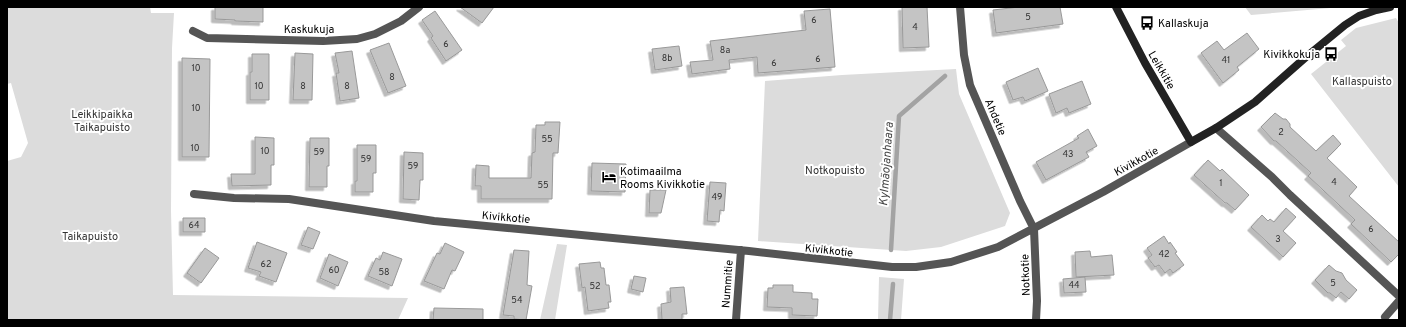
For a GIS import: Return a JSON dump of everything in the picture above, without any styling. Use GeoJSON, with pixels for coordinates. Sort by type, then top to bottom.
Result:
{"type":"FeatureCollection","features":[{"type":"Feature","properties":{"kind":"street","name":"Kaskukuja"},"geometry":{"type":"LineString","coordinates":[[193,31],[207,38],[323,41],[357,39],[375,34],[402,21],[419,7]]}},
{"type":"Feature","properties":{"kind":"street","name":"Ahdetie"},"geometry":{"type":"LineString","coordinates":[[960,7],[964,56],[970,85],[1020,201],[1034,229]]}},
{"type":"Feature","properties":{"kind":"street","name":"Leikkitie"},"geometry":{"type":"LineString","coordinates":[[1116,7],[1145,63],[1191,142]]}},
{"type":"Feature","properties":{"kind":"street","name":"Kivikkotie"},"geometry":{"type":"LineString","coordinates":[[194,194],[234,198],[289,199],[434,221],[741,250],[892,268],[916,268],[951,262],[998,247],[1034,229],[1216,128],[1255,102],[1345,25],[1359,16],[1390,7]]}},
{"type":"Feature","properties":{"kind":"street"},"geometry":{"type":"LineString","coordinates":[[1216,128],[1272,177],[1399,296]]}},
{"type":"Feature","properties":{"kind":"street","name":"Notkotie"},"geometry":{"type":"LineString","coordinates":[[1034,229],[1037,301],[1036,320]]}},
{"type":"Feature","properties":{"kind":"street","name":"Nummitie"},"geometry":{"type":"LineString","coordinates":[[736,320],[741,250]]}},
{"type":"Feature","properties":{"kind":"street"},"geometry":{"type":"LineString","coordinates":[[1385,317],[1399,301]]}},
{"type":"Feature","properties":{"kind":"green space","name":"Taikapuisto"},"geometry":{"type":"Polygon","coordinates":[[[7,7],[150,7],[151,13],[174,13],[172,48],[171,211],[173,295],[408,298],[398,320],[7,320],[7,161],[21,157],[28,143],[11,83],[7,84],[7,7]]]}},
{"type":"Feature","properties":{"kind":"green space"},"geometry":{"type":"Polygon","coordinates":[[[1245,7],[1342,7],[1251,15],[1245,7]]]}},
{"type":"Feature","properties":{"kind":"green space","name":"Kallaspuisto"},"geometry":{"type":"Polygon","coordinates":[[[1396,18],[1399,23],[1399,187],[1311,74],[1346,46],[1341,40],[1356,28],[1396,18]]]}},
{"type":"Feature","properties":{"kind":"green space","name":"Notkopuisto"},"geometry":{"type":"Polygon","coordinates":[[[956,69],[959,94],[1010,213],[1005,226],[941,247],[906,251],[758,241],[765,81],[956,69]]]}},
{"type":"Feature","properties":{"kind":"green space"},"geometry":{"type":"Polygon","coordinates":[[[557,244],[567,245],[555,320],[540,320],[557,244]]]}},
{"type":"Feature","properties":{"kind":"green space"},"geometry":{"type":"Polygon","coordinates":[[[879,277],[904,279],[901,320],[878,320],[879,277]]]}},
{"type":"Feature","properties":{"kind":"building"},"geometry":{"type":"Polygon","coordinates":[[[215,7],[263,7],[263,22],[215,19],[215,7]]]}},
{"type":"Feature","properties":{"kind":"building"},"geometry":{"type":"Polygon","coordinates":[[[460,7],[494,7],[482,23],[460,7]]]}},
{"type":"Feature","properties":{"kind":"building"},"geometry":{"type":"Polygon","coordinates":[[[902,7],[927,7],[929,47],[903,48],[902,7]]]}},
{"type":"Feature","properties":{"kind":"building"},"geometry":{"type":"Polygon","coordinates":[[[1019,7],[1060,7],[1063,24],[996,33],[993,10],[1019,7]]]}},
{"type":"Feature","properties":{"kind":"building"},"geometry":{"type":"Polygon","coordinates":[[[830,9],[835,67],[758,73],[757,57],[729,60],[730,69],[692,74],[690,62],[713,60],[710,41],[806,30],[804,11],[830,9]]]}},
{"type":"Feature","properties":{"kind":"building"},"geometry":{"type":"Polygon","coordinates":[[[435,11],[462,50],[446,61],[431,38],[433,36],[422,20],[435,11]]]}},
{"type":"Feature","properties":{"kind":"building"},"geometry":{"type":"Polygon","coordinates":[[[1247,33],[1259,49],[1237,67],[1239,70],[1223,83],[1201,53],[1217,41],[1224,50],[1247,33]]]}},
{"type":"Feature","properties":{"kind":"building"},"geometry":{"type":"Polygon","coordinates":[[[389,43],[406,86],[388,93],[370,50],[389,43]]]}},
{"type":"Feature","properties":{"kind":"building"},"geometry":{"type":"Polygon","coordinates":[[[679,46],[682,66],[655,70],[652,49],[679,46]]]}},
{"type":"Feature","properties":{"kind":"building"},"geometry":{"type":"Polygon","coordinates":[[[352,51],[359,98],[340,101],[336,73],[339,73],[335,53],[352,51]]]}},
{"type":"Feature","properties":{"kind":"building"},"geometry":{"type":"Polygon","coordinates":[[[295,53],[313,54],[312,100],[293,100],[295,53]]]}},
{"type":"Feature","properties":{"kind":"building"},"geometry":{"type":"Polygon","coordinates":[[[252,54],[269,54],[269,100],[250,100],[250,72],[252,72],[252,54]]]}},
{"type":"Feature","properties":{"kind":"building"},"geometry":{"type":"Polygon","coordinates":[[[182,58],[210,59],[209,157],[182,157],[182,58]]]}},
{"type":"Feature","properties":{"kind":"building"},"geometry":{"type":"Polygon","coordinates":[[[1038,68],[1048,91],[1025,101],[1023,97],[1013,100],[1006,82],[1038,68]]]}},
{"type":"Feature","properties":{"kind":"building"},"geometry":{"type":"Polygon","coordinates":[[[1082,81],[1091,104],[1069,113],[1067,108],[1056,113],[1049,94],[1082,81]]]}},
{"type":"Feature","properties":{"kind":"building"},"geometry":{"type":"Polygon","coordinates":[[[1275,113],[1283,119],[1286,119],[1290,124],[1290,127],[1316,151],[1333,135],[1341,144],[1327,158],[1357,187],[1349,196],[1399,242],[1399,254],[1391,262],[1351,224],[1355,220],[1308,176],[1311,173],[1276,141],[1274,141],[1261,127],[1275,113]]]}},
{"type":"Feature","properties":{"kind":"building"},"geometry":{"type":"Polygon","coordinates":[[[545,122],[560,122],[558,153],[553,153],[552,199],[481,199],[481,186],[475,186],[476,165],[489,166],[489,178],[531,178],[532,153],[535,152],[536,125],[545,125],[545,122]]]}},
{"type":"Feature","properties":{"kind":"building"},"geometry":{"type":"Polygon","coordinates":[[[1088,129],[1097,146],[1086,152],[1089,157],[1046,180],[1036,162],[1079,138],[1077,136],[1088,129]]]}},
{"type":"Feature","properties":{"kind":"building"},"geometry":{"type":"Polygon","coordinates":[[[255,137],[274,138],[274,165],[271,165],[271,185],[232,186],[231,174],[255,174],[255,137]]]}},
{"type":"Feature","properties":{"kind":"building"},"geometry":{"type":"Polygon","coordinates":[[[310,138],[329,138],[327,187],[309,187],[310,138]]]}},
{"type":"Feature","properties":{"kind":"building"},"geometry":{"type":"Polygon","coordinates":[[[357,145],[376,145],[376,173],[373,173],[373,192],[355,192],[355,181],[357,181],[357,145]]]}},
{"type":"Feature","properties":{"kind":"building"},"geometry":{"type":"Polygon","coordinates":[[[404,152],[423,153],[423,180],[420,180],[419,200],[403,199],[404,152]]]}},
{"type":"Feature","properties":{"kind":"building"},"geometry":{"type":"Polygon","coordinates":[[[1208,160],[1220,171],[1222,169],[1249,195],[1235,210],[1194,175],[1208,160]]]}},
{"type":"Feature","properties":{"kind":"building"},"geometry":{"type":"Polygon","coordinates":[[[592,163],[626,164],[625,192],[591,191],[592,163]]]}},
{"type":"Feature","properties":{"kind":"building"},"geometry":{"type":"Polygon","coordinates":[[[710,182],[726,183],[724,211],[720,210],[719,222],[707,221],[710,182]]]}},
{"type":"Feature","properties":{"kind":"building"},"geometry":{"type":"Polygon","coordinates":[[[650,190],[666,190],[661,213],[649,213],[650,190]]]}},
{"type":"Feature","properties":{"kind":"building"},"geometry":{"type":"Polygon","coordinates":[[[1286,208],[1296,217],[1283,231],[1296,243],[1283,257],[1251,227],[1262,215],[1268,221],[1270,219],[1274,222],[1286,208]]]}},
{"type":"Feature","properties":{"kind":"building"},"geometry":{"type":"Polygon","coordinates":[[[183,218],[205,218],[205,232],[183,232],[183,218]]]}},
{"type":"Feature","properties":{"kind":"building"},"geometry":{"type":"Polygon","coordinates":[[[308,227],[320,232],[313,249],[301,245],[308,227]]]}},
{"type":"Feature","properties":{"kind":"building"},"geometry":{"type":"Polygon","coordinates":[[[1164,236],[1177,252],[1175,253],[1184,265],[1173,273],[1170,269],[1165,273],[1159,265],[1155,267],[1148,258],[1152,255],[1147,248],[1164,236]]]}},
{"type":"Feature","properties":{"kind":"building"},"geometry":{"type":"Polygon","coordinates":[[[257,242],[287,253],[276,282],[259,276],[261,272],[248,268],[257,242]]]}},
{"type":"Feature","properties":{"kind":"building"},"geometry":{"type":"Polygon","coordinates":[[[445,243],[464,252],[455,271],[452,270],[444,289],[424,281],[437,253],[440,254],[445,243]]]}},
{"type":"Feature","properties":{"kind":"building"},"geometry":{"type":"Polygon","coordinates":[[[205,248],[219,258],[201,283],[187,273],[205,248]]]}},
{"type":"Feature","properties":{"kind":"building"},"geometry":{"type":"Polygon","coordinates":[[[514,250],[529,251],[527,285],[532,286],[526,320],[514,319],[514,316],[503,315],[514,250]]]}},
{"type":"Feature","properties":{"kind":"building"},"geometry":{"type":"Polygon","coordinates":[[[1090,251],[1091,257],[1112,255],[1114,275],[1076,277],[1075,252],[1090,251]]]}},
{"type":"Feature","properties":{"kind":"building"},"geometry":{"type":"Polygon","coordinates":[[[383,252],[402,259],[392,286],[368,276],[376,258],[380,260],[383,252]]]}},
{"type":"Feature","properties":{"kind":"building"},"geometry":{"type":"Polygon","coordinates":[[[329,254],[348,262],[338,286],[320,278],[329,254]]]}},
{"type":"Feature","properties":{"kind":"building"},"geometry":{"type":"Polygon","coordinates":[[[600,262],[601,268],[604,268],[606,285],[609,285],[611,302],[608,302],[609,308],[588,311],[585,287],[582,288],[579,264],[600,262]]]}},
{"type":"Feature","properties":{"kind":"building"},"geometry":{"type":"Polygon","coordinates":[[[1329,265],[1336,271],[1342,273],[1346,280],[1357,290],[1349,299],[1341,292],[1336,298],[1328,293],[1315,280],[1329,265]]]}},
{"type":"Feature","properties":{"kind":"building"},"geometry":{"type":"Polygon","coordinates":[[[634,276],[646,278],[643,292],[631,289],[634,276]]]}},
{"type":"Feature","properties":{"kind":"building"},"geometry":{"type":"Polygon","coordinates":[[[1085,277],[1086,292],[1064,293],[1063,279],[1085,277]]]}},
{"type":"Feature","properties":{"kind":"building"},"geometry":{"type":"Polygon","coordinates":[[[773,285],[793,285],[793,292],[812,293],[812,299],[818,299],[817,316],[792,315],[792,308],[767,307],[768,288],[773,288],[773,285]]]}},
{"type":"Feature","properties":{"kind":"building"},"geometry":{"type":"Polygon","coordinates":[[[684,287],[687,314],[682,314],[682,320],[662,320],[661,304],[671,302],[670,288],[684,287]]]}},
{"type":"Feature","properties":{"kind":"building"},"geometry":{"type":"Polygon","coordinates":[[[434,308],[483,309],[483,320],[433,320],[434,308]]]}},
{"type":"Feature","properties":{"kind":"waterway","name":"Kylmäojanhaara"},"geometry":{"type":"LineString","coordinates":[[891,250],[899,116],[945,76]]}},
{"type":"Feature","properties":{"kind":"waterway","name":"Kylmäojanhaara"},"geometry":{"type":"LineString","coordinates":[[890,320],[893,284]]}},
{"type":"Feature","properties":{"kind":"place","name":"Kallaskuja"},"geometry":{"type":"Point","coordinates":[1147,23]}},
{"type":"Feature","properties":{"kind":"place","name":"Kivikkokuja"},"geometry":{"type":"Point","coordinates":[1331,54]}},
{"type":"Feature","properties":{"kind":"place","name":"Kotimaailma Rooms Kivikkotie"},"geometry":{"type":"Point","coordinates":[609,177]}},
{"type":"Feature","properties":{"kind":"park label","name":"Leikkipaikka Taikapuisto"},"geometry":{"type":"Point","coordinates":[102,120]}}]}
